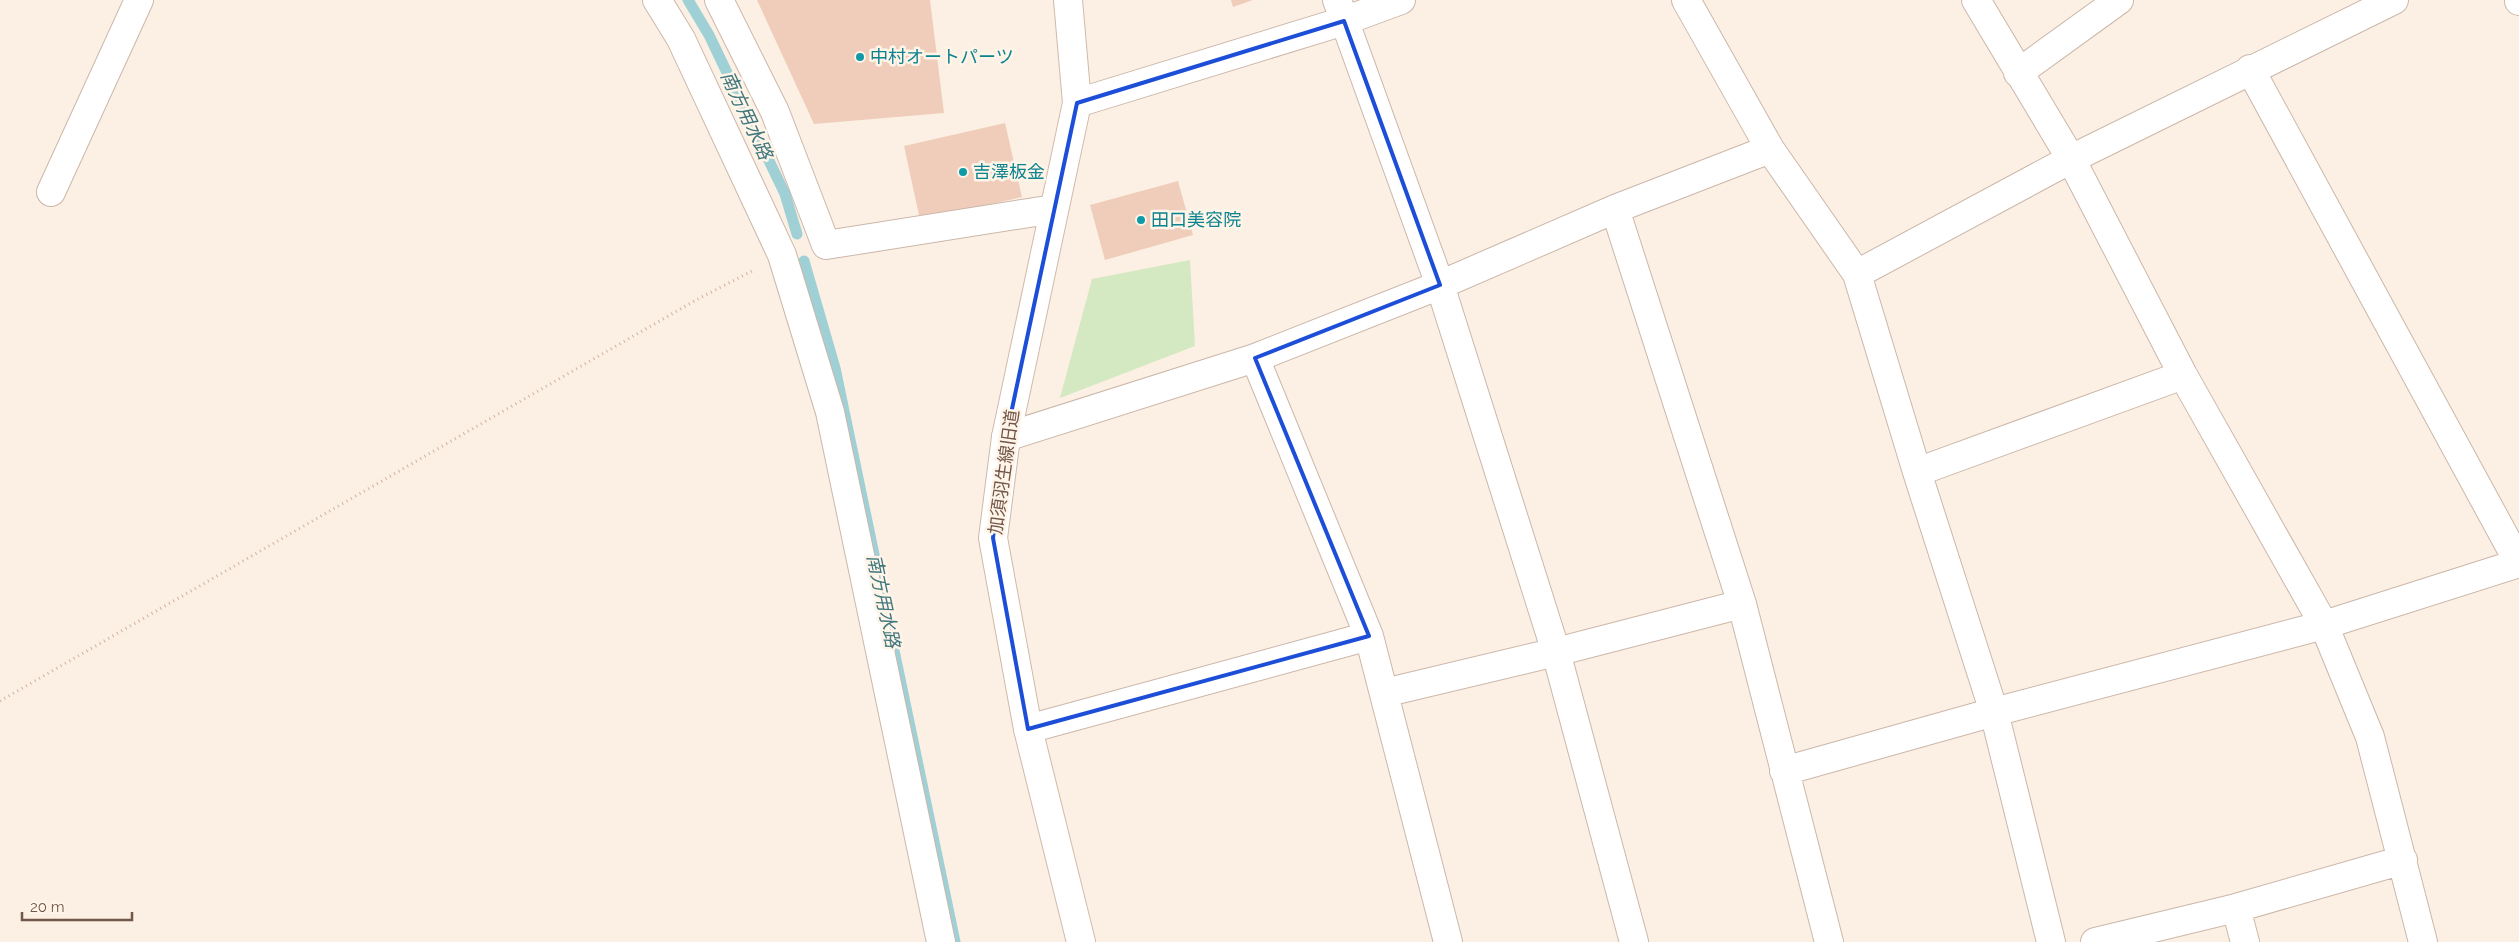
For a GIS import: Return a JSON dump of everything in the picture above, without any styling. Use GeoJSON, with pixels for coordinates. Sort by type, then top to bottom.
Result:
{"type":"FeatureCollection","features":[{"type":"Feature","properties":{"kind":"street"},"geometry":{"type":"LineString","coordinates":[[51,192],[139,0]]}},
{"type":"Feature","properties":{"kind":"street"},"geometry":{"type":"LineString","coordinates":[[657,0],[681,39],[782,255],[830,412],[941,942]]}},
{"type":"Feature","properties":{"kind":"street"},"geometry":{"type":"LineString","coordinates":[[720,0],[775,112],[826,245],[1054,208]]}},
{"type":"Feature","properties":{"kind":"street","name":"加須羽生線旧道"},"geometry":{"type":"LineString","coordinates":[[1068,0],[1077,103],[1006,437],[993,538],[1028,729],[1081,942]]}},
{"type":"Feature","properties":{"kind":"street"},"geometry":{"type":"LineString","coordinates":[[1077,103],[1341,10],[1401,0]]}},
{"type":"Feature","properties":{"kind":"street"},"geometry":{"type":"LineString","coordinates":[[1686,0],[1770,149],[1858,274],[1917,472],[1994,712],[2051,942]]}},
{"type":"Feature","properties":{"kind":"street"},"geometry":{"type":"LineString","coordinates":[[1976,0],[2071,159],[2183,375],[2324,625],[2370,737],[2423,942]]}},
{"type":"Feature","properties":{"kind":"street"},"geometry":{"type":"LineString","coordinates":[[2018,73],[2120,0]]}},
{"type":"Feature","properties":{"kind":"street"},"geometry":{"type":"LineString","coordinates":[[1858,274],[2071,159],[2250,69],[2394,0]]}},
{"type":"Feature","properties":{"kind":"street"},"geometry":{"type":"LineString","coordinates":[[1341,10],[1440,285],[1556,652],[1634,942]]}},
{"type":"Feature","properties":{"kind":"street"},"geometry":{"type":"LineString","coordinates":[[1784,771],[1994,712],[2324,625],[2519,563],[2250,69]]}},
{"type":"Feature","properties":{"kind":"street"},"geometry":{"type":"LineString","coordinates":[[1006,437],[1255,358],[1440,285],[1615,209],[1770,149]]}},
{"type":"Feature","properties":{"kind":"street"},"geometry":{"type":"LineString","coordinates":[[1615,209],[1742,604],[1829,942]]}},
{"type":"Feature","properties":{"kind":"street"},"geometry":{"type":"LineString","coordinates":[[1255,358],[1369,636],[1448,942]]}},
{"type":"Feature","properties":{"kind":"street"},"geometry":{"type":"LineString","coordinates":[[1917,472],[2183,375]]}},
{"type":"Feature","properties":{"kind":"street"},"geometry":{"type":"LineString","coordinates":[[1384,693],[1556,652],[1742,604]]}},
{"type":"Feature","properties":{"kind":"street"},"geometry":{"type":"LineString","coordinates":[[1028,729],[1369,636]]}},
{"type":"Feature","properties":{"kind":"street"},"geometry":{"type":"LineString","coordinates":[[2095,942],[2236,908],[2402,860]]}},
{"type":"Feature","properties":{"kind":"street"},"geometry":{"type":"LineString","coordinates":[[2236,908],[2245,942]]}},
{"type":"Feature","properties":{"kind":"path"},"geometry":{"type":"LineString","coordinates":[[0,701],[696,300],[782,255]]}},
{"type":"Feature","properties":{"kind":"highlighted area"},"geometry":{"type":"Polygon","coordinates":[[[1344,21],[1440,285],[1255,358],[1369,636],[1028,729],[993,538],[1006,437],[1077,103],[1344,21]]]}},
{"type":"Feature","properties":{"kind":"green space"},"geometry":{"type":"Polygon","coordinates":[[[1190,260],[1195,346],[1060,398],[1092,279],[1190,260]]]}},
{"type":"Feature","properties":{"kind":"building","name":"中村オートパーツ"},"geometry":{"type":"Polygon","coordinates":[[[757,0],[930,0],[944,113],[814,124],[757,0]]]}},
{"type":"Feature","properties":{"kind":"building"},"geometry":{"type":"Polygon","coordinates":[[[1231,0],[1253,0],[1233,7],[1231,0]]]}},
{"type":"Feature","properties":{"kind":"building","name":"吉澤板金"},"geometry":{"type":"Polygon","coordinates":[[[1005,123],[1022,197],[920,220],[904,146],[1005,123]]]}},
{"type":"Feature","properties":{"kind":"building","name":"田口美容院"},"geometry":{"type":"Polygon","coordinates":[[[1178,181],[1193,235],[1105,260],[1090,205],[1178,181]]]}},
{"type":"Feature","properties":{"kind":"waterway","name":"南方用水路"},"geometry":{"type":"LineString","coordinates":[[688,0],[709,35],[785,194],[797,234]]}},
{"type":"Feature","properties":{"kind":"waterway","name":"南方用水路"},"geometry":{"type":"LineString","coordinates":[[804,261],[835,368],[955,942]]}},
{"type":"Feature","properties":{"kind":"place","name":"中村オートパーツ"},"geometry":{"type":"Point","coordinates":[860,57]}},
{"type":"Feature","properties":{"kind":"place","name":"吉澤板金"},"geometry":{"type":"Point","coordinates":[963,172]}},
{"type":"Feature","properties":{"kind":"place","name":"田口美容院"},"geometry":{"type":"Point","coordinates":[1141,220]}}]}
